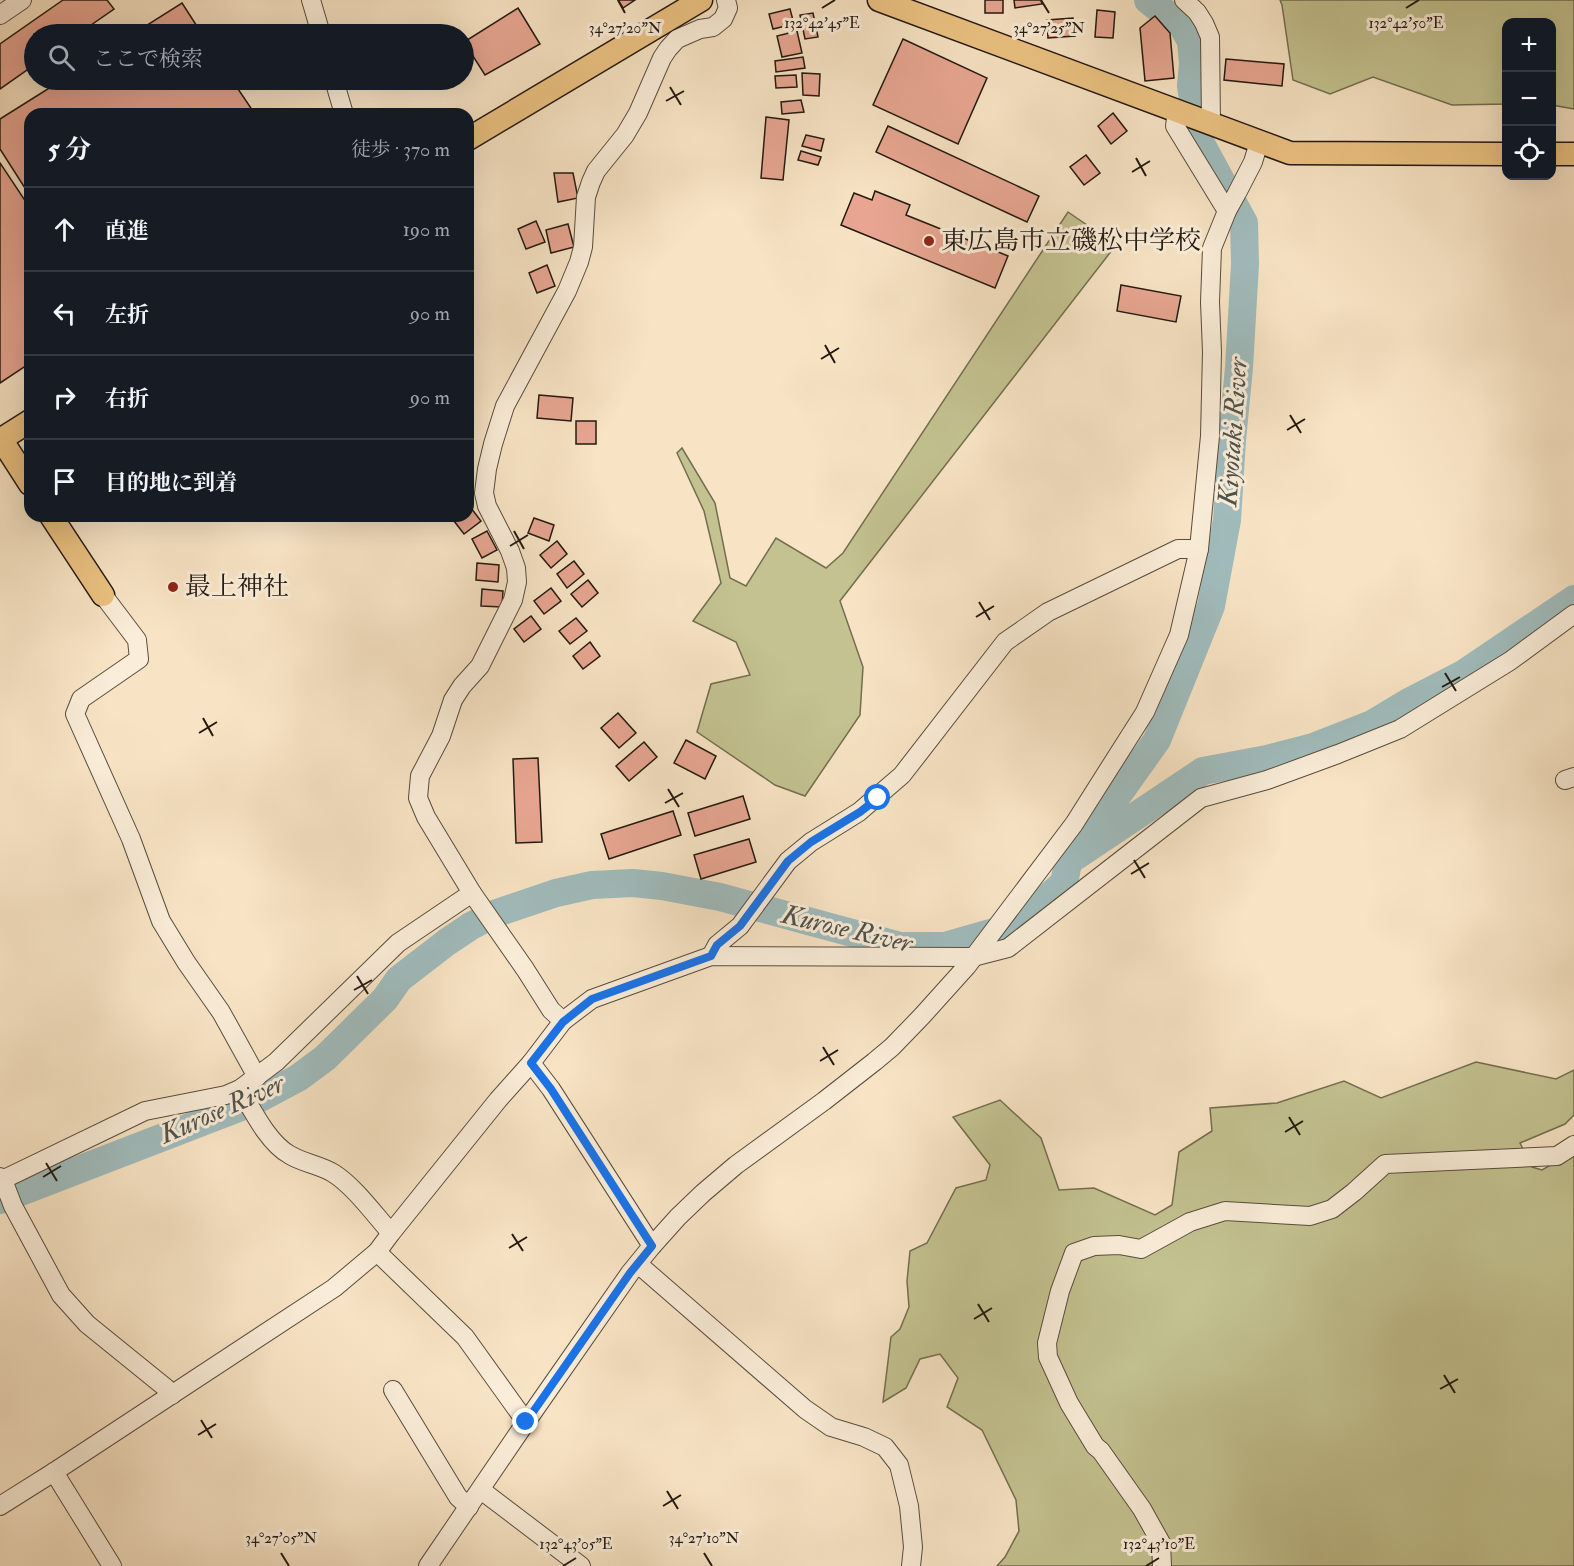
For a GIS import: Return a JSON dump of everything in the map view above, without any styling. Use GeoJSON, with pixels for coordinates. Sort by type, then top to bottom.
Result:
{"type":"FeatureCollection","features":[{"type":"Feature","properties":{"kind":"main road"},"geometry":{"type":"LineString","coordinates":[[474,135],[701,0]]}},
{"type":"Feature","properties":{"kind":"main road"},"geometry":{"type":"LineString","coordinates":[[879,0],[1290,153],[1502,154]]}},
{"type":"Feature","properties":{"kind":"main road"},"geometry":{"type":"LineString","coordinates":[[1556,154],[1574,154]]}},
{"type":"Feature","properties":{"kind":"main road"},"geometry":{"type":"LineString","coordinates":[[24,425],[0,439],[24,475]]}},
{"type":"Feature","properties":{"kind":"main road"},"geometry":{"type":"LineString","coordinates":[[55,522],[103,595]]}},
{"type":"Feature","properties":{"kind":"street"},"geometry":{"type":"LineString","coordinates":[[0,15],[22,0]]}},
{"type":"Feature","properties":{"kind":"street"},"geometry":{"type":"LineString","coordinates":[[311,0],[318,24]]}},
{"type":"Feature","properties":{"kind":"street"},"geometry":{"type":"LineString","coordinates":[[563,1022],[551,1010],[494,926],[426,817],[418,798],[420,776],[441,736],[453,700],[480,666],[513,600],[517,582],[516,568],[487,506],[484,493],[487,469],[492,444],[506,406],[567,291],[579,262],[583,247],[586,197],[591,182],[596,171],[625,135],[668,49],[677,39],[700,29],[713,27],[723,19],[728,9],[726,0]]}},
{"type":"Feature","properties":{"kind":"street"},"geometry":{"type":"LineString","coordinates":[[1184,0],[1197,12],[1210,37],[1211,123]]}},
{"type":"Feature","properties":{"kind":"street"},"geometry":{"type":"LineString","coordinates":[[337,90],[342,108]]}},
{"type":"Feature","properties":{"kind":"street"},"geometry":{"type":"LineString","coordinates":[[1182,113],[1175,126],[1227,211]]}},
{"type":"Feature","properties":{"kind":"street"},"geometry":{"type":"LineString","coordinates":[[429,1566],[526,1422],[630,1273],[652,1246],[686,1209],[736,1166],[892,1047],[922,1016],[967,966],[1074,824],[1145,712],[1179,635],[1198,549],[1210,436],[1212,248],[1227,211],[1253,162],[1259,142]]}},
{"type":"Feature","properties":{"kind":"street"},"geometry":{"type":"LineString","coordinates":[[711,956],[717,945],[740,926],[788,861],[811,842],[860,812],[902,776],[1005,642],[1048,612],[1178,549],[1198,549]]}},
{"type":"Feature","properties":{"kind":"street"},"geometry":{"type":"LineString","coordinates":[[103,595],[137,640],[139,659],[81,699],[75,714],[131,839],[161,921],[220,1012],[257,1077]]}},
{"type":"Feature","properties":{"kind":"street"},"geometry":{"type":"LineString","coordinates":[[0,1506],[334,1288],[377,1252],[563,1022],[592,999],[711,956],[973,956],[1008,948],[1201,798],[1267,780],[1400,729],[1510,661],[1574,614]]}},
{"type":"Feature","properties":{"kind":"street"},"geometry":{"type":"LineString","coordinates":[[172,1395],[87,1324],[61,1295],[1,1179],[145,1111],[226,1095],[240,1089],[276,1062],[398,943],[474,896]]}},
{"type":"Feature","properties":{"kind":"street"},"geometry":{"type":"LineString","coordinates":[[531,1063],[551,1089],[652,1246]]}},
{"type":"Feature","properties":{"kind":"street"},"geometry":{"type":"LineString","coordinates":[[240,1089],[257,1119],[288,1155],[333,1173],[351,1188],[391,1233]]}},
{"type":"Feature","properties":{"kind":"street"},"geometry":{"type":"LineString","coordinates":[[1162,1566],[1161,1543],[1142,1509],[1101,1451],[1095,1446],[1069,1403],[1048,1358],[1047,1343],[1059,1291],[1074,1253],[1094,1246],[1119,1245],[1141,1249],[1190,1222],[1225,1211],[1310,1216],[1332,1209],[1385,1164],[1557,1155],[1574,1145]]}},
{"type":"Feature","properties":{"kind":"street"},"geometry":{"type":"LineString","coordinates":[[377,1252],[465,1337],[526,1422]]}},
{"type":"Feature","properties":{"kind":"street"},"geometry":{"type":"LineString","coordinates":[[638,1264],[805,1409],[831,1427],[864,1437],[885,1448],[899,1465],[909,1506],[913,1547],[911,1566]]}},
{"type":"Feature","properties":{"kind":"street"},"geometry":{"type":"LineString","coordinates":[[393,1390],[458,1497],[469,1507]]}},
{"type":"Feature","properties":{"kind":"street"},"geometry":{"type":"LineString","coordinates":[[54,1472],[112,1566]]}},
{"type":"Feature","properties":{"kind":"street"},"geometry":{"type":"LineString","coordinates":[[481,1490],[581,1566]]}},
{"type":"Feature","properties":{"kind":"shaded area"},"geometry":{"type":"Polygon","coordinates":[[[1280,0],[1574,0],[1574,109],[1556,106],[1556,18],[1502,18],[1502,104],[1452,105],[1373,77],[1330,94],[1293,80],[1280,0]]]}},
{"type":"Feature","properties":{"kind":"shaded area"},"geometry":{"type":"Polygon","coordinates":[[[1068,212],[1116,245],[840,601],[863,667],[860,715],[805,796],[775,785],[697,732],[711,684],[750,675],[736,642],[693,621],[721,583],[704,511],[677,453],[682,448],[715,503],[730,578],[746,586],[776,538],[826,568],[843,553],[1068,212]]]}},
{"type":"Feature","properties":{"kind":"shaded area"},"geometry":{"type":"Polygon","coordinates":[[[1476,1062],[1556,1079],[1574,1070],[1574,1115],[1565,1124],[1520,1143],[1532,1167],[1542,1170],[1574,1152],[1574,1566],[997,1566],[1005,1557],[1019,1531],[1016,1500],[982,1430],[947,1407],[958,1378],[940,1354],[920,1359],[906,1388],[883,1402],[891,1337],[900,1329],[909,1307],[907,1281],[910,1251],[927,1243],[956,1188],[986,1180],[990,1165],[953,1117],[1000,1100],[1041,1138],[1059,1190],[1094,1188],[1155,1215],[1172,1205],[1179,1152],[1212,1131],[1210,1108],[1277,1103],[1344,1081],[1381,1098],[1476,1062]]]}},
{"type":"Feature","properties":{"kind":"building"},"geometry":{"type":"Polygon","coordinates":[[[63,0],[107,0],[114,9],[92,24],[29,24],[63,0]]]}},
{"type":"Feature","properties":{"kind":"building"},"geometry":{"type":"Polygon","coordinates":[[[618,0],[635,0],[623,8],[618,0]]]}},
{"type":"Feature","properties":{"kind":"building"},"geometry":{"type":"Polygon","coordinates":[[[985,0],[1003,0],[1003,13],[985,13],[985,0]]]}},
{"type":"Feature","properties":{"kind":"building"},"geometry":{"type":"Polygon","coordinates":[[[1014,0],[1041,0],[1042,4],[1015,8],[1014,0]]]}},
{"type":"Feature","properties":{"kind":"building"},"geometry":{"type":"Polygon","coordinates":[[[182,3],[196,24],[149,24],[182,3]]]}},
{"type":"Feature","properties":{"kind":"building"},"geometry":{"type":"Polygon","coordinates":[[[518,8],[540,44],[485,75],[474,58],[474,36],[518,8]]]}},
{"type":"Feature","properties":{"kind":"building"},"geometry":{"type":"Polygon","coordinates":[[[790,9],[794,24],[773,29],[769,14],[790,9]]]}},
{"type":"Feature","properties":{"kind":"building"},"geometry":{"type":"Polygon","coordinates":[[[1097,10],[1115,12],[1113,38],[1095,37],[1097,10]]]}},
{"type":"Feature","properties":{"kind":"building"},"geometry":{"type":"Polygon","coordinates":[[[813,13],[818,37],[805,39],[800,15],[813,13]]]}},
{"type":"Feature","properties":{"kind":"building"},"geometry":{"type":"Polygon","coordinates":[[[1155,16],[1170,33],[1174,78],[1145,81],[1140,28],[1155,16]]]}},
{"type":"Feature","properties":{"kind":"building"},"geometry":{"type":"Polygon","coordinates":[[[1073,18],[1075,36],[1048,38],[1047,20],[1073,18]]]}},
{"type":"Feature","properties":{"kind":"building"},"geometry":{"type":"Polygon","coordinates":[[[24,27],[24,72],[0,89],[0,44],[24,27]]]}},
{"type":"Feature","properties":{"kind":"building"},"geometry":{"type":"Polygon","coordinates":[[[797,31],[802,53],[782,57],[777,36],[797,31]]]}},
{"type":"Feature","properties":{"kind":"building"},"geometry":{"type":"Polygon","coordinates":[[[903,39],[987,78],[958,144],[873,105],[903,39]]]}},
{"type":"Feature","properties":{"kind":"building"},"geometry":{"type":"Polygon","coordinates":[[[803,57],[805,68],[776,72],[775,61],[803,57]]]}},
{"type":"Feature","properties":{"kind":"building"},"geometry":{"type":"Polygon","coordinates":[[[1226,59],[1284,64],[1282,86],[1224,80],[1226,59]]]}},
{"type":"Feature","properties":{"kind":"building"},"geometry":{"type":"Polygon","coordinates":[[[802,73],[820,74],[819,96],[803,95],[802,73]]]}},
{"type":"Feature","properties":{"kind":"building"},"geometry":{"type":"Polygon","coordinates":[[[796,75],[797,87],[776,88],[775,76],[796,75]]]}},
{"type":"Feature","properties":{"kind":"building"},"geometry":{"type":"Polygon","coordinates":[[[46,90],[239,90],[251,108],[24,108],[24,187],[0,149],[0,119],[46,90]]]}},
{"type":"Feature","properties":{"kind":"building"},"geometry":{"type":"Polygon","coordinates":[[[801,100],[804,112],[782,114],[781,102],[801,100]]]}},
{"type":"Feature","properties":{"kind":"building"},"geometry":{"type":"Polygon","coordinates":[[[1113,113],[1127,131],[1111,144],[1098,126],[1113,113]]]}},
{"type":"Feature","properties":{"kind":"building"},"geometry":{"type":"Polygon","coordinates":[[[766,117],[789,120],[783,180],[761,178],[766,117]]]}},
{"type":"Feature","properties":{"kind":"building"},"geometry":{"type":"Polygon","coordinates":[[[888,126],[1039,196],[1027,222],[876,152],[888,126]]]}},
{"type":"Feature","properties":{"kind":"building"},"geometry":{"type":"Polygon","coordinates":[[[806,135],[824,139],[821,151],[802,146],[806,135]]]}},
{"type":"Feature","properties":{"kind":"building"},"geometry":{"type":"Polygon","coordinates":[[[801,151],[821,157],[818,165],[798,160],[801,151]]]}},
{"type":"Feature","properties":{"kind":"building"},"geometry":{"type":"Polygon","coordinates":[[[1086,155],[1100,173],[1084,185],[1070,167],[1086,155]]]}},
{"type":"Feature","properties":{"kind":"building"},"geometry":{"type":"Polygon","coordinates":[[[0,163],[24,199],[24,367],[0,383],[0,163]]]}},
{"type":"Feature","properties":{"kind":"building"},"geometry":{"type":"Polygon","coordinates":[[[554,173],[573,173],[578,198],[558,202],[554,173]]]}},
{"type":"Feature","properties":{"kind":"building"},"geometry":{"type":"Polygon","coordinates":[[[875,191],[910,205],[906,215],[1008,256],[995,288],[841,225],[854,193],[872,200],[875,191]]]}},
{"type":"Feature","properties":{"kind":"building"},"geometry":{"type":"Polygon","coordinates":[[[536,221],[545,242],[526,249],[518,229],[536,221]]]}},
{"type":"Feature","properties":{"kind":"building"},"geometry":{"type":"Polygon","coordinates":[[[568,224],[574,247],[551,253],[546,230],[568,224]]]}},
{"type":"Feature","properties":{"kind":"building"},"geometry":{"type":"Polygon","coordinates":[[[547,265],[555,286],[537,293],[529,273],[547,265]]]}},
{"type":"Feature","properties":{"kind":"building"},"geometry":{"type":"Polygon","coordinates":[[[1121,285],[1181,296],[1176,322],[1117,311],[1121,285]]]}},
{"type":"Feature","properties":{"kind":"building"},"geometry":{"type":"Polygon","coordinates":[[[539,395],[573,398],[571,421],[537,418],[539,395]]]}},
{"type":"Feature","properties":{"kind":"building"},"geometry":{"type":"Polygon","coordinates":[[[576,421],[596,421],[596,444],[576,444],[576,421]]]}},
{"type":"Feature","properties":{"kind":"building"},"geometry":{"type":"Polygon","coordinates":[[[474,512],[481,521],[464,534],[455,522],[474,522],[474,512]]]}},
{"type":"Feature","properties":{"kind":"building"},"geometry":{"type":"Polygon","coordinates":[[[534,518],[554,525],[549,541],[528,533],[534,518]]]}},
{"type":"Feature","properties":{"kind":"building"},"geometry":{"type":"Polygon","coordinates":[[[487,531],[497,550],[482,558],[472,539],[487,531]]]}},
{"type":"Feature","properties":{"kind":"building"},"geometry":{"type":"Polygon","coordinates":[[[557,541],[567,554],[551,568],[540,555],[557,541]]]}},
{"type":"Feature","properties":{"kind":"building"},"geometry":{"type":"Polygon","coordinates":[[[574,561],[584,574],[567,588],[557,574],[574,561]]]}},
{"type":"Feature","properties":{"kind":"building"},"geometry":{"type":"Polygon","coordinates":[[[477,563],[499,565],[498,582],[476,580],[477,563]]]}},
{"type":"Feature","properties":{"kind":"building"},"geometry":{"type":"Polygon","coordinates":[[[588,580],[598,593],[582,607],[571,594],[588,580]]]}},
{"type":"Feature","properties":{"kind":"building"},"geometry":{"type":"Polygon","coordinates":[[[551,588],[561,601],[544,614],[534,601],[551,588]]]}},
{"type":"Feature","properties":{"kind":"building"},"geometry":{"type":"Polygon","coordinates":[[[482,589],[503,591],[502,607],[481,606],[482,589]]]}},
{"type":"Feature","properties":{"kind":"building"},"geometry":{"type":"Polygon","coordinates":[[[531,616],[541,629],[524,642],[514,629],[531,616]]]}},
{"type":"Feature","properties":{"kind":"building"},"geometry":{"type":"Polygon","coordinates":[[[576,618],[587,631],[570,644],[559,631],[576,618]]]}},
{"type":"Feature","properties":{"kind":"building"},"geometry":{"type":"Polygon","coordinates":[[[590,642],[600,656],[583,669],[573,656],[590,642]]]}},
{"type":"Feature","properties":{"kind":"building"},"geometry":{"type":"Polygon","coordinates":[[[618,713],[636,733],[619,748],[601,728],[618,713]]]}},
{"type":"Feature","properties":{"kind":"building"},"geometry":{"type":"Polygon","coordinates":[[[686,740],[716,756],[705,779],[674,763],[686,740]]]}},
{"type":"Feature","properties":{"kind":"building"},"geometry":{"type":"Polygon","coordinates":[[[644,742],[657,757],[629,781],[616,766],[644,742]]]}},
{"type":"Feature","properties":{"kind":"building"},"geometry":{"type":"Polygon","coordinates":[[[538,758],[542,842],[516,843],[513,759],[538,758]]]}},
{"type":"Feature","properties":{"kind":"building"},"geometry":{"type":"Polygon","coordinates":[[[743,796],[750,819],[695,836],[688,813],[743,796]]]}},
{"type":"Feature","properties":{"kind":"building"},"geometry":{"type":"Polygon","coordinates":[[[673,811],[681,835],[609,859],[601,834],[673,811]]]}},
{"type":"Feature","properties":{"kind":"building"},"geometry":{"type":"Polygon","coordinates":[[[749,839],[756,862],[701,879],[694,855],[749,839]]]}},
{"type":"Feature","properties":{"kind":"waterway","name":"Kiyotaki River"},"geometry":{"type":"LineString","coordinates":[[1083,844],[1157,740],[1211,606],[1227,520],[1239,368],[1245,264],[1244,223],[1199,140],[1191,86],[1193,63],[1191,41],[1180,22],[1148,0]]}},
{"type":"Feature","properties":{"kind":"waterway","name":"Kurose River"},"geometry":{"type":"LineString","coordinates":[[0,1200],[249,1104],[298,1078],[325,1058],[385,999],[399,979],[447,942],[494,914],[556,893],[592,885],[633,883],[662,886],[720,897],[900,946],[945,946],[1001,930],[1030,913],[1064,883],[1068,863],[1073,858],[1203,771],[1267,759],[1313,747],[1372,724],[1463,674],[1574,599]]}},
{"type":"Feature","properties":{"kind":"place","name":"東広島市立磯松中学校"},"geometry":{"type":"Point","coordinates":[929,241]}},
{"type":"Feature","properties":{"kind":"place","name":"最上神社"},"geometry":{"type":"Point","coordinates":[173,587]}},
{"type":"Feature","properties":{"kind":"route"},"geometry":{"type":"LineString","coordinates":[[526,1422],[630,1273],[652,1246],[551,1089],[531,1063],[563,1022],[592,999],[711,956],[717,945],[740,926],[788,861],[811,842],[860,812],[878,798]]}}]}
